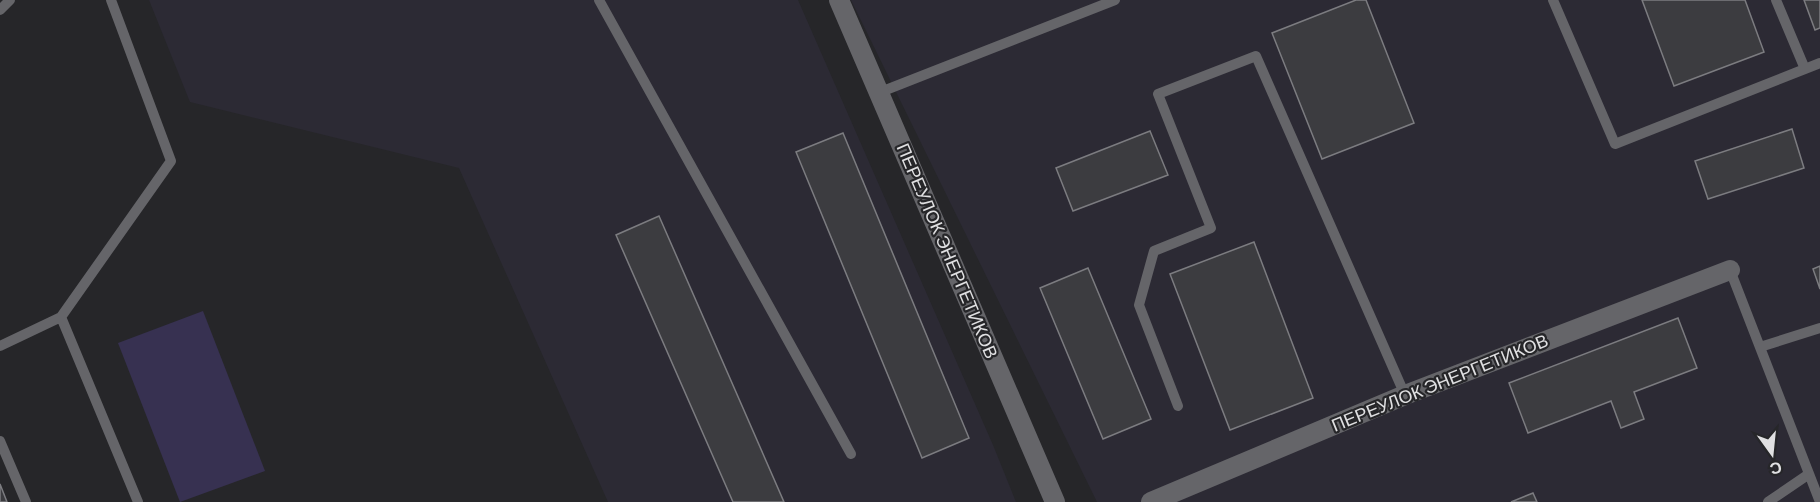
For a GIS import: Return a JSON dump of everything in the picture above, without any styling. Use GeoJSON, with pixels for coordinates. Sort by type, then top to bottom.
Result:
{"type":"FeatureCollection","features":[{"type":"Feature","properties":{"kind":"street","name":"ПЕРЕУЛОК ЭНЕРГЕТИКОВ"},"geometry":{"type":"LineString","coordinates":[[838,0],[1055,502]]}},
{"type":"Feature","properties":{"kind":"street","name":"ПЕРЕУЛОК ЭНЕРГЕТИКОВ"},"geometry":{"type":"LineString","coordinates":[[1151,502],[1405,395],[1730,270]]}},
{"type":"Feature","properties":{"kind":"lane"},"geometry":{"type":"LineString","coordinates":[[0,10],[9,0]]}},
{"type":"Feature","properties":{"kind":"lane"},"geometry":{"type":"LineString","coordinates":[[0,346],[61,317],[171,161],[111,0]]}},
{"type":"Feature","properties":{"kind":"lane"},"geometry":{"type":"LineString","coordinates":[[598,0],[851,454]]}},
{"type":"Feature","properties":{"kind":"lane"},"geometry":{"type":"LineString","coordinates":[[878,93],[1115,0]]}},
{"type":"Feature","properties":{"kind":"lane"},"geometry":{"type":"LineString","coordinates":[[1553,0],[1615,144],[1820,63]]}},
{"type":"Feature","properties":{"kind":"lane"},"geometry":{"type":"LineString","coordinates":[[1776,0],[1805,69]]}},
{"type":"Feature","properties":{"kind":"lane"},"geometry":{"type":"LineString","coordinates":[[1178,406],[1139,305],[1154,251],[1211,228],[1158,94],[1256,56],[1405,395]]}},
{"type":"Feature","properties":{"kind":"lane"},"geometry":{"type":"LineString","coordinates":[[1730,270],[1820,501]]}},
{"type":"Feature","properties":{"kind":"lane"},"geometry":{"type":"LineString","coordinates":[[61,317],[138,502]]}},
{"type":"Feature","properties":{"kind":"lane"},"geometry":{"type":"LineString","coordinates":[[1760,347],[1820,328]]}},
{"type":"Feature","properties":{"kind":"lane"},"geometry":{"type":"LineString","coordinates":[[0,441],[26,502]]}},
{"type":"Feature","properties":{"kind":"lane"},"geometry":{"type":"LineString","coordinates":[[1768,502],[1809,474]]}},
{"type":"Feature","properties":{"kind":"shaded area"},"geometry":{"type":"Polygon","coordinates":[[[149,0],[798,0],[1016,502],[608,502],[459,168],[190,102],[149,0]]]}},
{"type":"Feature","properties":{"kind":"shaded area"},"geometry":{"type":"Polygon","coordinates":[[[851,0],[1820,0],[1820,502],[1097,502],[851,0]]]}},
{"type":"Feature","properties":{"kind":"shaded area"},"geometry":{"type":"Polygon","coordinates":[[[203,311],[265,471],[180,502],[118,343],[203,311]]]}},
{"type":"Feature","properties":{"kind":"building"},"geometry":{"type":"Polygon","coordinates":[[[1356,0],[1366,0],[1414,123],[1322,159],[1272,33],[1356,0]]]}},
{"type":"Feature","properties":{"kind":"building"},"geometry":{"type":"Polygon","coordinates":[[[1642,0],[1745,0],[1764,52],[1674,86],[1642,0]]]}},
{"type":"Feature","properties":{"kind":"building"},"geometry":{"type":"Polygon","coordinates":[[[1804,0],[1820,0],[1820,28],[1815,30],[1804,0]]]}},
{"type":"Feature","properties":{"kind":"building"},"geometry":{"type":"Polygon","coordinates":[[[1792,129],[1804,168],[1708,199],[1695,161],[1792,129]]]}},
{"type":"Feature","properties":{"kind":"building"},"geometry":{"type":"Polygon","coordinates":[[[1150,131],[1168,175],[1073,211],[1056,168],[1150,131]]]}},
{"type":"Feature","properties":{"kind":"building"},"geometry":{"type":"Polygon","coordinates":[[[843,133],[969,438],[922,458],[796,152],[843,133]]]}},
{"type":"Feature","properties":{"kind":"building"},"geometry":{"type":"Polygon","coordinates":[[[659,216],[784,502],[733,502],[616,235],[659,216]]]}},
{"type":"Feature","properties":{"kind":"building"},"geometry":{"type":"Polygon","coordinates":[[[1254,242],[1313,398],[1230,430],[1170,274],[1254,242]]]}},
{"type":"Feature","properties":{"kind":"building"},"geometry":{"type":"Polygon","coordinates":[[[1820,266],[1820,289],[1813,269],[1820,266]]]}},
{"type":"Feature","properties":{"kind":"building"},"geometry":{"type":"Polygon","coordinates":[[[1088,268],[1151,419],[1103,439],[1040,288],[1088,268]]]}},
{"type":"Feature","properties":{"kind":"building"},"geometry":{"type":"Polygon","coordinates":[[[1678,318],[1697,368],[1634,392],[1644,419],[1621,428],[1611,401],[1528,433],[1509,383],[1678,318]]]}},
{"type":"Feature","properties":{"kind":"building"},"geometry":{"type":"Polygon","coordinates":[[[0,484],[7,502],[0,502],[0,484]]]}},
{"type":"Feature","properties":{"kind":"building"},"geometry":{"type":"Polygon","coordinates":[[[1533,493],[1537,502],[1511,502],[1533,493]]]}}]}
